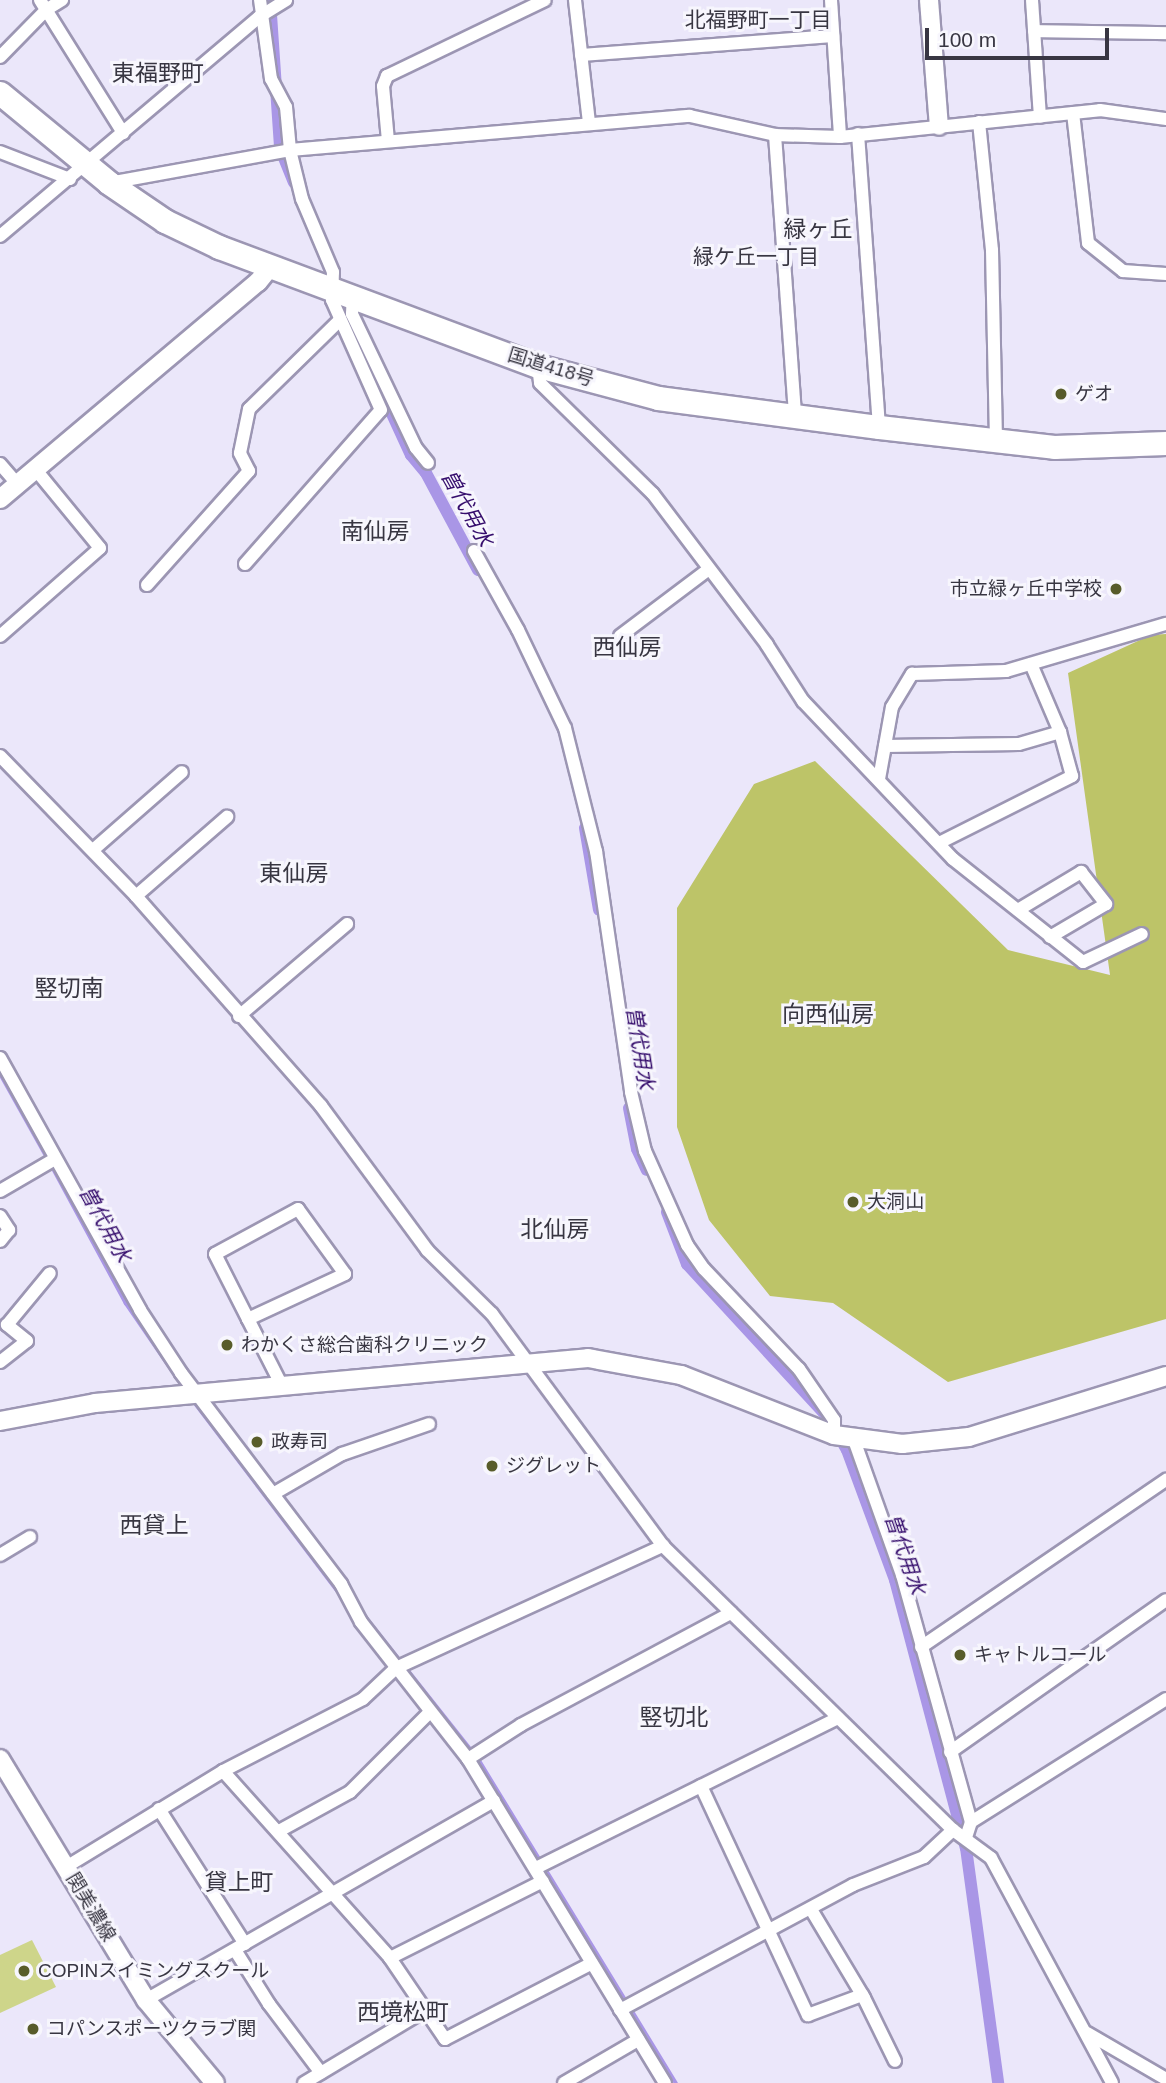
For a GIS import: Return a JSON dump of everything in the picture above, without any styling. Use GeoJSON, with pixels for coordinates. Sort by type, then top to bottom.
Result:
{"type":"FeatureCollection","features":[{"type":"Feature","properties":{"kind":"highway","name":"国道418号"},"geometry":{"type":"LineString","coordinates":[[0,93],[78,171],[109,183],[165,220],[271,265],[538,366],[658,398],[879,427],[1054,447],[1166,443]]}},
{"type":"Feature","properties":{"kind":"street"},"geometry":{"type":"LineString","coordinates":[[0,57],[43,5],[62,0]]}},
{"type":"Feature","properties":{"kind":"street"},"geometry":{"type":"LineString","coordinates":[[260,0],[259,17],[271,79],[286,107],[290,150],[302,199],[352,314],[416,448],[428,463]]}},
{"type":"Feature","properties":{"kind":"street"},"geometry":{"type":"LineString","coordinates":[[0,236],[259,17],[286,0]]}},
{"type":"Feature","properties":{"kind":"street"},"geometry":{"type":"LineString","coordinates":[[388,141],[383,86],[387,76],[545,0]]}},
{"type":"Feature","properties":{"kind":"street"},"geometry":{"type":"LineString","coordinates":[[575,0],[589,123]]}},
{"type":"Feature","properties":{"kind":"street"},"geometry":{"type":"LineString","coordinates":[[831,0],[840,136]]}},
{"type":"Feature","properties":{"kind":"street"},"geometry":{"type":"LineString","coordinates":[[929,0],[939,126]]}},
{"type":"Feature","properties":{"kind":"street"},"geometry":{"type":"LineString","coordinates":[[1032,0],[1040,117]]}},
{"type":"Feature","properties":{"kind":"street"},"geometry":{"type":"LineString","coordinates":[[43,5],[123,133]]}},
{"type":"Feature","properties":{"kind":"street"},"geometry":{"type":"LineString","coordinates":[[1034,31],[1166,33]]}},
{"type":"Feature","properties":{"kind":"street"},"geometry":{"type":"LineString","coordinates":[[581,55],[833,36]]}},
{"type":"Feature","properties":{"kind":"street"},"geometry":{"type":"LineString","coordinates":[[109,183],[290,150],[690,116],[775,135],[840,136],[1100,110],[1166,119]]}},
{"type":"Feature","properties":{"kind":"street"},"geometry":{"type":"LineString","coordinates":[[1073,113],[1088,243],[1123,271],[1166,274]]}},
{"type":"Feature","properties":{"kind":"street"},"geometry":{"type":"LineString","coordinates":[[979,122],[992,250],[996,441]]}},
{"type":"Feature","properties":{"kind":"street"},"geometry":{"type":"LineString","coordinates":[[775,135],[796,416]]}},
{"type":"Feature","properties":{"kind":"street"},"geometry":{"type":"LineString","coordinates":[[858,135],[879,427]]}},
{"type":"Feature","properties":{"kind":"street"},"geometry":{"type":"LineString","coordinates":[[0,152],[78,171]]}},
{"type":"Feature","properties":{"kind":"street"},"geometry":{"type":"LineString","coordinates":[[0,499],[258,282],[271,265]]}},
{"type":"Feature","properties":{"kind":"street"},"geometry":{"type":"LineString","coordinates":[[246,564],[381,410],[332,300],[342,290]]}},
{"type":"Feature","properties":{"kind":"street"},"geometry":{"type":"LineString","coordinates":[[148,585],[249,471],[240,453],[248,409],[340,320]]}},
{"type":"Feature","properties":{"kind":"street"},"geometry":{"type":"LineString","coordinates":[[538,366],[540,383],[653,494],[803,701],[939,843],[1083,962],[1142,934]]}},
{"type":"Feature","properties":{"kind":"street"},"geometry":{"type":"LineString","coordinates":[[0,464],[18,485]]}},
{"type":"Feature","properties":{"kind":"street"},"geometry":{"type":"LineString","coordinates":[[0,636],[100,548],[35,469]]}},
{"type":"Feature","properties":{"kind":"street"},"geometry":{"type":"LineString","coordinates":[[474,551],[529,651],[568,740],[596,851],[631,1092],[645,1151],[687,1245],[704,1269],[799,1369],[834,1420],[834,1435]]}},
{"type":"Feature","properties":{"kind":"street"},"geometry":{"type":"LineString","coordinates":[[620,636],[709,569]]}},
{"type":"Feature","properties":{"kind":"street"},"geometry":{"type":"LineString","coordinates":[[879,779],[891,707],[912,674],[1006,671],[1166,624]]}},
{"type":"Feature","properties":{"kind":"street"},"geometry":{"type":"LineString","coordinates":[[939,843],[1072,776],[1060,732],[1031,664]]}},
{"type":"Feature","properties":{"kind":"street"},"geometry":{"type":"LineString","coordinates":[[885,746],[1019,744],[1060,732]]}},
{"type":"Feature","properties":{"kind":"street"},"geometry":{"type":"LineString","coordinates":[[0,756],[136,896],[321,1106],[428,1250],[492,1314],[663,1546],[953,1830],[991,1858],[1112,2083]]}},
{"type":"Feature","properties":{"kind":"street"},"geometry":{"type":"LineString","coordinates":[[93,850],[182,772]]}},
{"type":"Feature","properties":{"kind":"street"},"geometry":{"type":"LineString","coordinates":[[136,896],[227,817]]}},
{"type":"Feature","properties":{"kind":"street"},"geometry":{"type":"LineString","coordinates":[[1018,910],[1081,872],[1106,904],[1050,937]]}},
{"type":"Feature","properties":{"kind":"street"},"geometry":{"type":"LineString","coordinates":[[239,1016],[347,924]]}},
{"type":"Feature","properties":{"kind":"street"},"geometry":{"type":"LineString","coordinates":[[0,1058],[140,1310],[341,1584],[361,1622],[429,1713],[468,1759],[665,2083]]}},
{"type":"Feature","properties":{"kind":"street"},"geometry":{"type":"LineString","coordinates":[[0,1191],[55,1159]]}},
{"type":"Feature","properties":{"kind":"street"},"geometry":{"type":"LineString","coordinates":[[248,1319],[345,1274],[298,1209],[215,1254],[282,1386]]}},
{"type":"Feature","properties":{"kind":"street"},"geometry":{"type":"LineString","coordinates":[[0,1216],[9,1230],[0,1241]]}},
{"type":"Feature","properties":{"kind":"street"},"geometry":{"type":"LineString","coordinates":[[0,1362],[27,1341],[7,1325],[50,1273]]}},
{"type":"Feature","properties":{"kind":"street"},"geometry":{"type":"LineString","coordinates":[[0,1421],[95,1403],[588,1358],[681,1374],[834,1435],[854,1440],[902,1444],[970,1437],[1166,1376]]}},
{"type":"Feature","properties":{"kind":"street"},"geometry":{"type":"LineString","coordinates":[[273,1494],[342,1454],[429,1424]]}},
{"type":"Feature","properties":{"kind":"street"},"geometry":{"type":"LineString","coordinates":[[854,1440],[902,1576],[971,1822],[966,1837]]}},
{"type":"Feature","properties":{"kind":"street"},"geometry":{"type":"LineString","coordinates":[[921,1647],[1166,1480]]}},
{"type":"Feature","properties":{"kind":"street"},"geometry":{"type":"LineString","coordinates":[[0,1555],[30,1537]]}},
{"type":"Feature","properties":{"kind":"street"},"geometry":{"type":"LineString","coordinates":[[66,1867],[223,1771],[363,1699],[396,1668],[663,1546]]}},
{"type":"Feature","properties":{"kind":"street"},"geometry":{"type":"LineString","coordinates":[[950,1752],[1166,1600]]}},
{"type":"Feature","properties":{"kind":"street"},"geometry":{"type":"LineString","coordinates":[[468,1759],[521,1725],[731,1613]]}},
{"type":"Feature","properties":{"kind":"street"},"geometry":{"type":"LineString","coordinates":[[971,1822],[1166,1699]]}},
{"type":"Feature","properties":{"kind":"street"},"geometry":{"type":"LineString","coordinates":[[279,1831],[350,1792],[429,1713]]}},
{"type":"Feature","properties":{"kind":"street"},"geometry":{"type":"LineString","coordinates":[[536,1868],[838,1718]]}},
{"type":"Feature","properties":{"kind":"street","name":"関美濃線"},"geometry":{"type":"LineString","coordinates":[[0,1759],[146,2000],[215,2083]]}},
{"type":"Feature","properties":{"kind":"street"},"geometry":{"type":"LineString","coordinates":[[223,1771],[335,1892],[390,1958],[445,2039],[592,1962]]}},
{"type":"Feature","properties":{"kind":"street"},"geometry":{"type":"LineString","coordinates":[[701,1786],[808,2015],[862,1995]]}},
{"type":"Feature","properties":{"kind":"street"},"geometry":{"type":"LineString","coordinates":[[146,2000],[494,1801]]}},
{"type":"Feature","properties":{"kind":"street"},"geometry":{"type":"LineString","coordinates":[[159,1810],[240,1947],[269,2004],[321,2073]]}},
{"type":"Feature","properties":{"kind":"street"},"geometry":{"type":"LineString","coordinates":[[620,2010],[812,1911],[853,1885],[924,1857],[953,1830]]}},
{"type":"Feature","properties":{"kind":"street"},"geometry":{"type":"LineString","coordinates":[[390,1958],[543,1881]]}},
{"type":"Feature","properties":{"kind":"street"},"geometry":{"type":"LineString","coordinates":[[812,1911],[862,1995],[895,2061]]}},
{"type":"Feature","properties":{"kind":"street"},"geometry":{"type":"LineString","coordinates":[[304,2083],[424,2011]]}},
{"type":"Feature","properties":{"kind":"street"},"geometry":{"type":"LineString","coordinates":[[1087,2033],[1165,2077]]}},
{"type":"Feature","properties":{"kind":"street"},"geometry":{"type":"LineString","coordinates":[[564,2083],[638,2040]]}},
{"type":"Feature","properties":{"kind":"green space"},"geometry":{"type":"Polygon","coordinates":[[[1166,634],[1166,1319],[948,1382],[833,1303],[770,1296],[709,1220],[677,1127],[677,908],[754,784],[815,761],[1008,950],[1110,975],[1068,673],[1151,635],[1166,634]]]}},
{"type":"Feature","properties":{"kind":"green space","name":"COPINスイミングスクール"},"geometry":{"type":"Polygon","coordinates":[[[32,1940],[56,1987],[0,2013],[0,1955],[32,1940]]]}},
{"type":"Feature","properties":{"kind":"waterway","name":"曽代用水"},"geometry":{"type":"LineString","coordinates":[[270,0],[280,148],[294,182]]}},
{"type":"Feature","properties":{"kind":"waterway","name":"曽代用水"},"geometry":{"type":"LineString","coordinates":[[359,342],[411,455],[426,473],[478,570]]}},
{"type":"Feature","properties":{"kind":"waterway","name":"曽代用水"},"geometry":{"type":"LineString","coordinates":[[585,828],[599,910]]}},
{"type":"Feature","properties":{"kind":"waterway","name":"曽代用水"},"geometry":{"type":"LineString","coordinates":[[0,1073],[48,1159]]}},
{"type":"Feature","properties":{"kind":"waterway","name":"曽代用水"},"geometry":{"type":"LineString","coordinates":[[629,1108],[637,1149],[647,1170]]}},
{"type":"Feature","properties":{"kind":"waterway","name":"曽代用水"},"geometry":{"type":"LineString","coordinates":[[52,1166],[126,1303],[174,1373]]}},
{"type":"Feature","properties":{"kind":"waterway","name":"曽代用水"},"geometry":{"type":"LineString","coordinates":[[667,1212],[687,1264],[824,1413]]}},
{"type":"Feature","properties":{"kind":"waterway","name":"曽代用水"},"geometry":{"type":"LineString","coordinates":[[192,1399],[337,1590]]}},
{"type":"Feature","properties":{"kind":"waterway","name":"曽代用水"},"geometry":{"type":"LineString","coordinates":[[836,1431],[847,1450],[895,1580],[966,1848],[998,2083]]}},
{"type":"Feature","properties":{"kind":"waterway","name":"曽代用水"},"geometry":{"type":"LineString","coordinates":[[365,1616],[479,1760],[676,2083]]}},
{"type":"Feature","properties":{"kind":"place","name":"ゲオ"},"geometry":{"type":"Point","coordinates":[1061,394]}},
{"type":"Feature","properties":{"kind":"place","name":"市立緑ヶ丘中学校"},"geometry":{"type":"Point","coordinates":[1116,589]}},
{"type":"Feature","properties":{"kind":"place","name":"大洞山"},"geometry":{"type":"Point","coordinates":[853,1202]}},
{"type":"Feature","properties":{"kind":"place","name":"わかくさ総合歯科クリニック"},"geometry":{"type":"Point","coordinates":[227,1345]}},
{"type":"Feature","properties":{"kind":"place","name":"政寿司"},"geometry":{"type":"Point","coordinates":[257,1442]}},
{"type":"Feature","properties":{"kind":"place","name":"ジグレット"},"geometry":{"type":"Point","coordinates":[492,1466]}},
{"type":"Feature","properties":{"kind":"place","name":"キャトルコール"},"geometry":{"type":"Point","coordinates":[960,1655]}},
{"type":"Feature","properties":{"kind":"place","name":"COPINスイミングスクール"},"geometry":{"type":"Point","coordinates":[24,1971]}},
{"type":"Feature","properties":{"kind":"place","name":"コパンスポーツクラブ関"},"geometry":{"type":"Point","coordinates":[33,2029]}},
{"type":"Feature","properties":{"kind":"district","name":"北福野町一丁目"},"geometry":{"type":"Point","coordinates":[758,20]}},
{"type":"Feature","properties":{"kind":"district","name":"東福野町"},"geometry":{"type":"Point","coordinates":[158,73]}},
{"type":"Feature","properties":{"kind":"district","name":"緑ヶ丘"},"geometry":{"type":"Point","coordinates":[818,229]}},
{"type":"Feature","properties":{"kind":"district","name":"緑ケ丘一丁目"},"geometry":{"type":"Point","coordinates":[756,257]}},
{"type":"Feature","properties":{"kind":"district","name":"南仙房"},"geometry":{"type":"Point","coordinates":[375,531]}},
{"type":"Feature","properties":{"kind":"district","name":"西仙房"},"geometry":{"type":"Point","coordinates":[627,647]}},
{"type":"Feature","properties":{"kind":"district","name":"東仙房"},"geometry":{"type":"Point","coordinates":[294,873]}},
{"type":"Feature","properties":{"kind":"district","name":"竪切南"},"geometry":{"type":"Point","coordinates":[69,988]}},
{"type":"Feature","properties":{"kind":"district","name":"向西仙房"},"geometry":{"type":"Point","coordinates":[828,1014]}},
{"type":"Feature","properties":{"kind":"district","name":"北仙房"},"geometry":{"type":"Point","coordinates":[555,1229]}},
{"type":"Feature","properties":{"kind":"district","name":"西貸上"},"geometry":{"type":"Point","coordinates":[154,1525]}},
{"type":"Feature","properties":{"kind":"district","name":"竪切北"},"geometry":{"type":"Point","coordinates":[674,1717]}},
{"type":"Feature","properties":{"kind":"district","name":"貸上町"},"geometry":{"type":"Point","coordinates":[239,1882]}},
{"type":"Feature","properties":{"kind":"district","name":"西境松町"},"geometry":{"type":"Point","coordinates":[403,2012]}}]}
